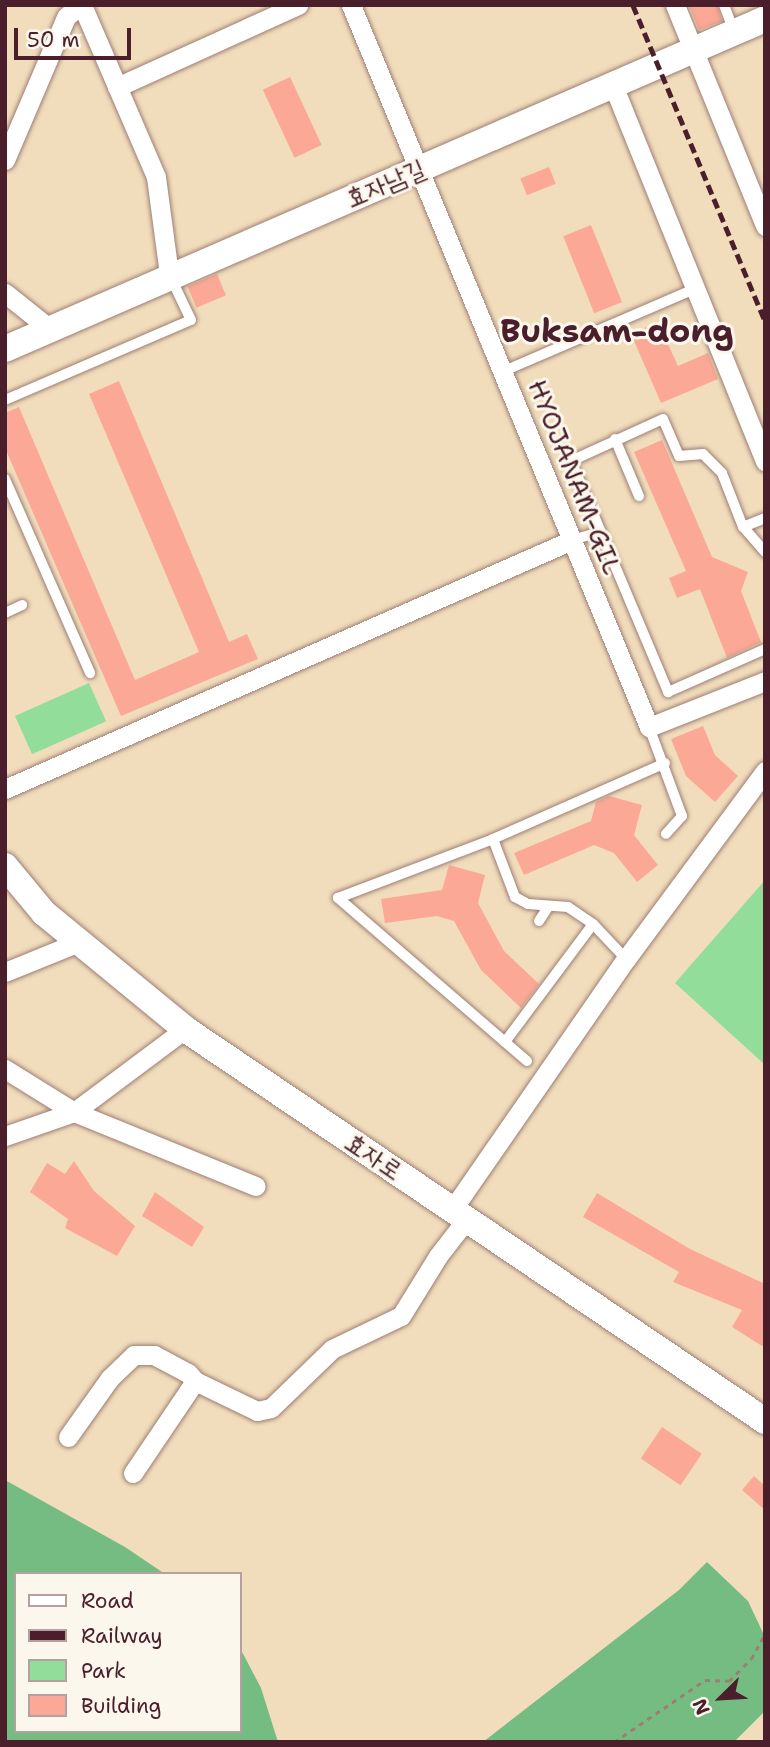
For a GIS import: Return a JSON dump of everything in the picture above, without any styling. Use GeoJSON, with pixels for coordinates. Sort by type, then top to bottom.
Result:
{"type":"FeatureCollection","features":[{"type":"Feature","properties":{"kind":"street"},"geometry":{"type":"LineString","coordinates":[[5,160],[66,17],[81,5],[156,177],[169,275]]}},
{"type":"Feature","properties":{"kind":"street"},"geometry":{"type":"LineString","coordinates":[[117,87],[298,5]]}},
{"type":"Feature","properties":{"kind":"street","name":"HYOJANAM-GIL"},"geometry":{"type":"LineString","coordinates":[[351,5],[649,727]]}},
{"type":"Feature","properties":{"kind":"street"},"geometry":{"type":"LineString","coordinates":[[675,5],[765,226]]}},
{"type":"Feature","properties":{"kind":"street","name":"효자남길"},"geometry":{"type":"LineString","coordinates":[[5,349],[169,275],[765,19]]}},
{"type":"Feature","properties":{"kind":"street"},"geometry":{"type":"LineString","coordinates":[[613,85],[765,461]]}},
{"type":"Feature","properties":{"kind":"street"},"geometry":{"type":"LineString","coordinates":[[5,293],[50,329]]}},
{"type":"Feature","properties":{"kind":"street"},"geometry":{"type":"LineString","coordinates":[[5,789],[572,540]]}},
{"type":"Feature","properties":{"kind":"street"},"geometry":{"type":"LineString","coordinates":[[649,727],[763,686]]}},
{"type":"Feature","properties":{"kind":"street"},"geometry":{"type":"LineString","coordinates":[[68,1437],[110,1378],[134,1356],[154,1355],[188,1373],[195,1381],[257,1411],[271,1408],[332,1349],[401,1316],[438,1256],[459,1215],[626,959],[765,771]]}},
{"type":"Feature","properties":{"kind":"street","name":"효자로"},"geometry":{"type":"LineString","coordinates":[[5,866],[44,914],[185,1029],[765,1421]]}},
{"type":"Feature","properties":{"kind":"street"},"geometry":{"type":"LineString","coordinates":[[5,972],[79,942]]}},
{"type":"Feature","properties":{"kind":"street"},"geometry":{"type":"LineString","coordinates":[[5,1136],[74,1112],[185,1029]]}},
{"type":"Feature","properties":{"kind":"street"},"geometry":{"type":"LineString","coordinates":[[5,1069],[74,1112],[255,1186]]}},
{"type":"Feature","properties":{"kind":"street"},"geometry":{"type":"LineString","coordinates":[[133,1473],[195,1381]]}},
{"type":"Feature","properties":{"kind":"lane"},"geometry":{"type":"LineString","coordinates":[[724,5],[735,32]]}},
{"type":"Feature","properties":{"kind":"lane"},"geometry":{"type":"LineString","coordinates":[[761,5],[765,14]]}},
{"type":"Feature","properties":{"kind":"lane"},"geometry":{"type":"LineString","coordinates":[[5,400],[191,320],[169,275]]}},
{"type":"Feature","properties":{"kind":"lane"},"geometry":{"type":"LineString","coordinates":[[504,371],[694,289]]}},
{"type":"Feature","properties":{"kind":"lane"},"geometry":{"type":"LineString","coordinates":[[765,552],[743,527],[722,473],[703,454],[679,456],[663,419],[571,461],[668,692],[765,649]]}},
{"type":"Feature","properties":{"kind":"lane"},"geometry":{"type":"LineString","coordinates":[[615,439],[639,496]]}},
{"type":"Feature","properties":{"kind":"lane"},"geometry":{"type":"LineString","coordinates":[[5,479],[90,673]]}},
{"type":"Feature","properties":{"kind":"lane"},"geometry":{"type":"LineString","coordinates":[[743,527],[765,518]]}},
{"type":"Feature","properties":{"kind":"lane"},"geometry":{"type":"LineString","coordinates":[[572,540],[600,532]]}},
{"type":"Feature","properties":{"kind":"lane"},"geometry":{"type":"LineString","coordinates":[[5,612],[22,605]]}},
{"type":"Feature","properties":{"kind":"lane"},"geometry":{"type":"LineString","coordinates":[[649,727],[665,763],[682,816],[666,834]]}},
{"type":"Feature","properties":{"kind":"lane"},"geometry":{"type":"LineString","coordinates":[[527,1061],[338,898],[493,839],[665,763]]}},
{"type":"Feature","properties":{"kind":"lane"},"geometry":{"type":"LineString","coordinates":[[493,839],[515,897],[528,904],[568,907],[593,924],[626,959]]}},
{"type":"Feature","properties":{"kind":"lane"},"geometry":{"type":"LineString","coordinates":[[539,921],[548,907]]}},
{"type":"Feature","properties":{"kind":"lane"},"geometry":{"type":"LineString","coordinates":[[505,1042],[593,924]]}},
{"type":"Feature","properties":{"kind":"path"},"geometry":{"type":"LineString","coordinates":[[614,1742],[705,1680],[730,1681],[751,1659],[765,1634]]}},
{"type":"Feature","properties":{"kind":"green space"},"geometry":{"type":"Polygon","coordinates":[[[89,683],[106,721],[32,754],[15,716],[89,683]]]}},
{"type":"Feature","properties":{"kind":"green space"},"geometry":{"type":"Polygon","coordinates":[[[765,880],[765,1065],[675,983],[765,880]]]}},
{"type":"Feature","properties":{"kind":"green space"},"geometry":{"type":"Polygon","coordinates":[[[5,1480],[125,1547],[162,1572],[14,1572],[14,1733],[242,1733],[242,1652],[261,1688],[278,1742],[5,1742],[5,1480]]]}},
{"type":"Feature","properties":{"kind":"green space"},"geometry":{"type":"Polygon","coordinates":[[[707,1562],[748,1601],[765,1637],[765,1711],[734,1742],[483,1742],[679,1590],[707,1562]]]}},
{"type":"Feature","properties":{"kind":"building"},"geometry":{"type":"Polygon","coordinates":[[[689,5],[717,5],[722,21],[699,30],[689,5]]]}},
{"type":"Feature","properties":{"kind":"building"},"geometry":{"type":"Polygon","coordinates":[[[290,77],[322,145],[295,158],[263,90],[290,77]]]}},
{"type":"Feature","properties":{"kind":"building"},"geometry":{"type":"Polygon","coordinates":[[[549,167],[556,184],[527,195],[520,179],[549,167]]]}},
{"type":"Feature","properties":{"kind":"building"},"geometry":{"type":"Polygon","coordinates":[[[591,225],[622,302],[594,313],[563,236],[591,225]]]}},
{"type":"Feature","properties":{"kind":"building"},"geometry":{"type":"Polygon","coordinates":[[[217,274],[226,295],[197,308],[188,287],[217,274]]]}},
{"type":"Feature","properties":{"kind":"building"},"geometry":{"type":"Polygon","coordinates":[[[658,322],[678,366],[708,353],[718,379],[661,403],[631,334],[658,322]]]}},
{"type":"Feature","properties":{"kind":"building"},"geometry":{"type":"Polygon","coordinates":[[[119,381],[229,642],[247,634],[258,659],[121,716],[5,448],[5,413],[19,407],[135,680],[199,652],[89,394],[119,381]]]}},
{"type":"Feature","properties":{"kind":"building"},"geometry":{"type":"Polygon","coordinates":[[[662,440],[712,557],[748,572],[741,591],[761,642],[727,658],[700,589],[677,598],[669,578],[686,571],[634,452],[662,440]]]}},
{"type":"Feature","properties":{"kind":"building"},"geometry":{"type":"Polygon","coordinates":[[[703,726],[715,755],[738,776],[715,802],[686,776],[671,739],[703,726]]]}},
{"type":"Feature","properties":{"kind":"building"},"geometry":{"type":"Polygon","coordinates":[[[609,796],[642,805],[634,835],[658,865],[637,882],[614,853],[594,845],[524,875],[514,853],[591,821],[596,802],[609,796]]]}},
{"type":"Feature","properties":{"kind":"building"},"geometry":{"type":"Polygon","coordinates":[[[449,865],[485,875],[478,903],[504,951],[539,984],[521,1008],[481,970],[454,921],[437,916],[385,923],[381,899],[442,890],[449,865]]]}},
{"type":"Feature","properties":{"kind":"building"},"geometry":{"type":"Polygon","coordinates":[[[74,1161],[94,1191],[135,1226],[117,1256],[65,1228],[68,1219],[30,1192],[47,1163],[65,1174],[74,1161]]]}},
{"type":"Feature","properties":{"kind":"building"},"geometry":{"type":"Polygon","coordinates":[[[155,1192],[204,1227],[192,1247],[142,1216],[155,1192]]]}},
{"type":"Feature","properties":{"kind":"building"},"geometry":{"type":"Polygon","coordinates":[[[597,1193],[690,1249],[765,1284],[765,1348],[732,1327],[742,1310],[673,1282],[679,1272],[583,1217],[597,1193]]]}},
{"type":"Feature","properties":{"kind":"building"},"geometry":{"type":"Polygon","coordinates":[[[662,1427],[702,1454],[681,1485],[641,1459],[662,1427]]]}},
{"type":"Feature","properties":{"kind":"building"},"geometry":{"type":"Polygon","coordinates":[[[754,1476],[765,1486],[765,1510],[742,1490],[754,1476]]]}},
{"type":"Feature","properties":{"kind":"railway"},"geometry":{"type":"LineString","coordinates":[[633,5],[765,321]]}},
{"type":"Feature","properties":{"kind":"district","name":"Buksam-dong"},"geometry":{"type":"Point","coordinates":[617,331]}}]}
